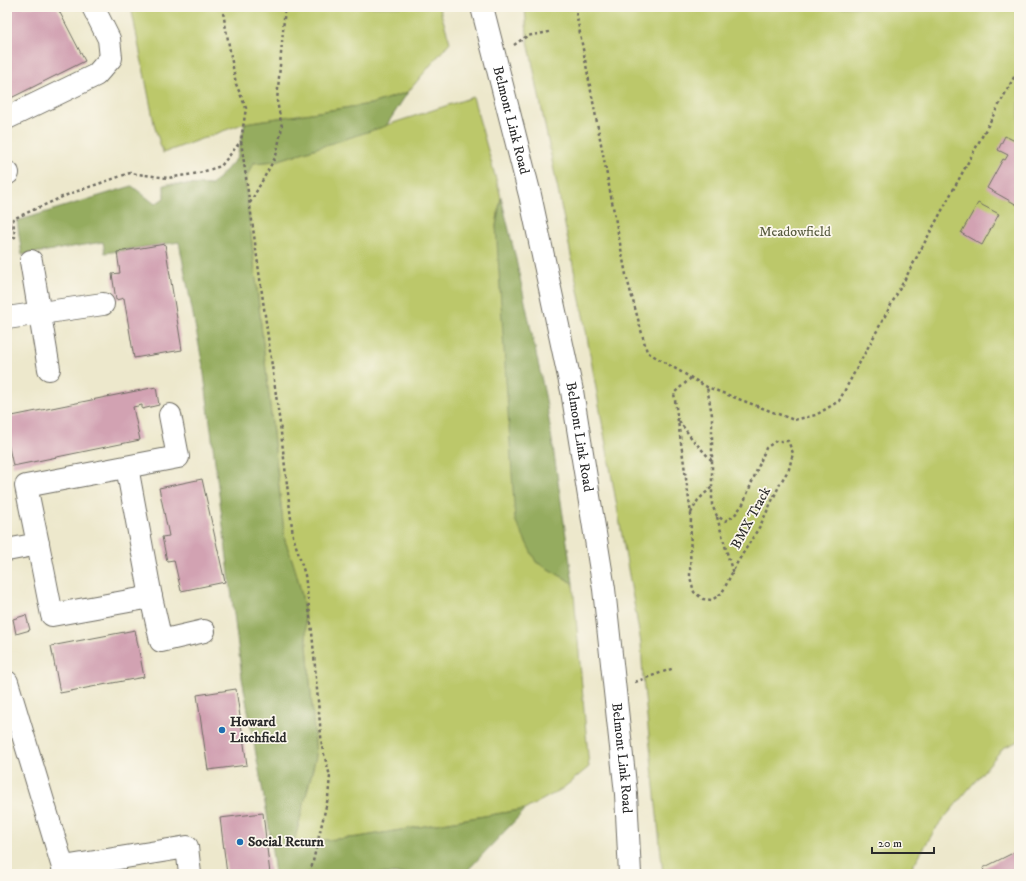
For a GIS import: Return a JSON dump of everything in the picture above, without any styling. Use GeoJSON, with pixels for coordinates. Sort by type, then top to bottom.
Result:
{"type":"FeatureCollection","features":[{"type":"Feature","properties":{"kind":"street"},"geometry":{"type":"LineString","coordinates":[[7,118],[96,75],[111,58],[109,39],[93,7]]}},
{"type":"Feature","properties":{"kind":"street","name":"Belmont Link Road"},"geometry":{"type":"LineString","coordinates":[[482,7],[530,195],[572,391],[604,589],[626,794],[630,874]]}},
{"type":"Feature","properties":{"kind":"street"},"geometry":{"type":"LineString","coordinates":[[31,261],[49,369]]}},
{"type":"Feature","properties":{"kind":"street"},"geometry":{"type":"LineString","coordinates":[[7,318],[103,304]]}},
{"type":"Feature","properties":{"kind":"street"},"geometry":{"type":"LineString","coordinates":[[151,597],[52,615],[26,486],[178,457],[170,415]]}},
{"type":"Feature","properties":{"kind":"street"},"geometry":{"type":"LineString","coordinates":[[126,467],[161,641],[204,631]]}},
{"type":"Feature","properties":{"kind":"street"},"geometry":{"type":"LineString","coordinates":[[7,550],[38,544]]}},
{"type":"Feature","properties":{"kind":"street"},"geometry":{"type":"LineString","coordinates":[[7,682],[29,759],[64,870],[187,847],[190,874]]}},
{"type":"Feature","properties":{"kind":"path"},"geometry":{"type":"LineString","coordinates":[[222,7],[236,84],[246,108],[241,141],[280,424],[293,536],[305,575],[312,632],[322,747],[330,776],[328,798],[310,874]]}},
{"type":"Feature","properties":{"kind":"path"},"geometry":{"type":"LineString","coordinates":[[250,203],[276,156],[282,127],[277,101],[285,7]]}},
{"type":"Feature","properties":{"kind":"path"},"geometry":{"type":"LineString","coordinates":[[575,7],[626,275],[647,352],[707,387],[794,420],[816,415],[839,401],[1019,68]]}},
{"type":"Feature","properties":{"kind":"path"},"geometry":{"type":"LineString","coordinates":[[496,58],[527,36],[549,32]]}},
{"type":"Feature","properties":{"kind":"path"},"geometry":{"type":"LineString","coordinates":[[7,239],[15,237],[13,219],[69,194],[130,173],[168,178],[199,173],[221,166],[241,141]]}},
{"type":"Feature","properties":{"kind":"path","name":"BMX Track"},"geometry":{"type":"LineString","coordinates":[[691,378],[674,392],[691,514],[690,577],[694,592],[703,599],[712,600],[722,593],[733,574],[737,563],[760,526],[789,469],[793,453],[788,441],[776,441],[766,448],[743,504],[734,516],[725,521],[717,516]]}},
{"type":"Feature","properties":{"kind":"path"},"geometry":{"type":"LineString","coordinates":[[707,387],[712,415],[712,505],[717,516],[733,574]]}},
{"type":"Feature","properties":{"kind":"path"},"geometry":{"type":"LineString","coordinates":[[678,419],[693,440],[713,462]]}},
{"type":"Feature","properties":{"kind":"path"},"geometry":{"type":"LineString","coordinates":[[691,514],[698,500],[713,486]]}},
{"type":"Feature","properties":{"kind":"path"},"geometry":{"type":"LineString","coordinates":[[614,690],[643,678],[674,668]]}},
{"type":"Feature","properties":{"kind":"green space"},"geometry":{"type":"Polygon","coordinates":[[[131,7],[439,7],[450,42],[408,92],[371,104],[245,123],[163,153],[155,128],[131,7]]]}},
{"type":"Feature","properties":{"kind":"green space","name":"Meadowfield"},"geometry":{"type":"Polygon","coordinates":[[[525,7],[1019,7],[1019,741],[1003,748],[936,828],[908,874],[663,874],[643,678],[641,643],[584,320],[527,36],[525,7]]]}},
{"type":"Feature","properties":{"kind":"green space"},"geometry":{"type":"Polygon","coordinates":[[[408,92],[386,126],[276,161],[253,163],[245,181],[285,541],[301,590],[304,608],[316,756],[294,843],[359,837],[526,809],[464,874],[275,874],[267,814],[242,678],[203,366],[179,242],[105,253],[103,242],[22,255],[17,221],[132,186],[155,204],[164,198],[164,185],[212,185],[237,158],[245,123],[371,104],[408,92]]]}},
{"type":"Feature","properties":{"kind":"green space"},"geometry":{"type":"Polygon","coordinates":[[[473,97],[501,197],[496,226],[536,562],[573,583],[589,767],[562,789],[526,809],[359,837],[294,843],[316,756],[304,608],[301,590],[285,541],[245,181],[252,163],[276,161],[473,97]]]}},
{"type":"Feature","properties":{"kind":"green space"},"geometry":{"type":"Polygon","coordinates":[[[501,197],[546,400],[573,583],[536,562],[515,520],[496,226],[501,197]]]}},
{"type":"Feature","properties":{"kind":"building"},"geometry":{"type":"Polygon","coordinates":[[[7,7],[57,7],[85,61],[7,100],[7,7]]]}},
{"type":"Feature","properties":{"kind":"building"},"geometry":{"type":"Polygon","coordinates":[[[1005,136],[1019,143],[1019,206],[987,188],[1003,159],[1005,160],[1008,155],[998,150],[1005,136]]]}},
{"type":"Feature","properties":{"kind":"building"},"geometry":{"type":"Polygon","coordinates":[[[978,203],[999,214],[982,245],[961,233],[978,203]]]}},
{"type":"Feature","properties":{"kind":"building"},"geometry":{"type":"Polygon","coordinates":[[[7,215],[12,228],[7,230],[7,215]]]}},
{"type":"Feature","properties":{"kind":"building"},"geometry":{"type":"Polygon","coordinates":[[[165,244],[182,350],[134,358],[124,298],[116,300],[112,274],[120,273],[117,252],[165,244]]]}},
{"type":"Feature","properties":{"kind":"building"},"geometry":{"type":"Polygon","coordinates":[[[156,387],[159,405],[142,409],[142,405],[133,407],[140,440],[13,466],[7,438],[7,417],[156,387]]]}},
{"type":"Feature","properties":{"kind":"building"},"geometry":{"type":"Polygon","coordinates":[[[202,479],[225,582],[181,591],[174,560],[167,561],[162,537],[169,536],[159,488],[202,479]]]}},
{"type":"Feature","properties":{"kind":"building"},"geometry":{"type":"Polygon","coordinates":[[[26,615],[30,630],[16,634],[13,619],[26,615]]]}},
{"type":"Feature","properties":{"kind":"building"},"geometry":{"type":"Polygon","coordinates":[[[135,630],[144,677],[60,693],[51,646],[135,630]]]}},
{"type":"Feature","properties":{"kind":"building","name":"Howard Litchfield"},"geometry":{"type":"Polygon","coordinates":[[[236,689],[247,765],[208,770],[197,695],[236,689]]]}},
{"type":"Feature","properties":{"kind":"building"},"geometry":{"type":"Polygon","coordinates":[[[263,813],[270,874],[227,874],[220,818],[263,813]]]}},
{"type":"Feature","properties":{"kind":"building"},"geometry":{"type":"Polygon","coordinates":[[[1019,850],[1019,874],[985,874],[983,868],[1019,850]]]}},
{"type":"Feature","properties":{"kind":"place","name":"Howard Litchfield"},"geometry":{"type":"Point","coordinates":[222,730]}},
{"type":"Feature","properties":{"kind":"place","name":"Social Return"},"geometry":{"type":"Point","coordinates":[240,842]}}]}
